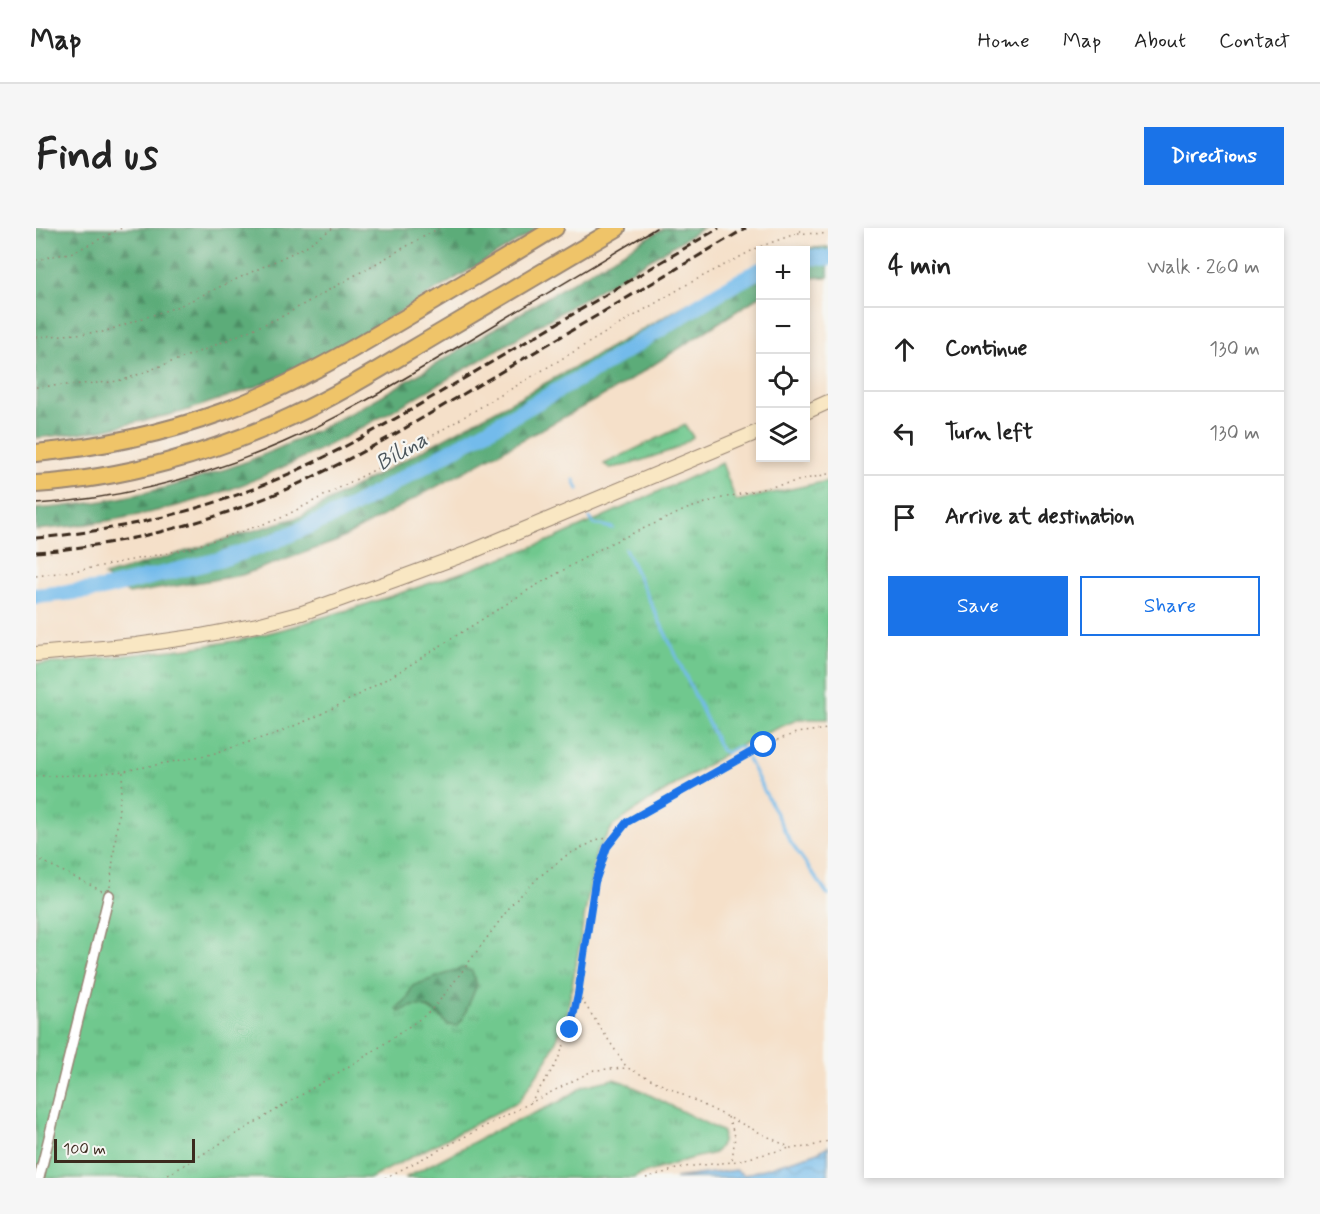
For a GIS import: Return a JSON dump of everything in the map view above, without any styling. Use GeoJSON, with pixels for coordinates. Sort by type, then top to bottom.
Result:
{"type":"FeatureCollection","features":[{"type":"Feature","properties":{"kind":"highway"},"geometry":{"type":"LineString","coordinates":[[36,453],[97,445],[163,431],[222,412],[280,387],[366,342],[555,228]]}},
{"type":"Feature","properties":{"kind":"highway"},"geometry":{"type":"LineString","coordinates":[[36,484],[103,476],[174,460],[229,442],[289,417],[333,396],[382,368],[617,228]]}},
{"type":"Feature","properties":{"kind":"street"},"geometry":{"type":"LineString","coordinates":[[810,410],[828,402]]}},
{"type":"Feature","properties":{"kind":"street"},"geometry":{"type":"LineString","coordinates":[[36,654],[136,645],[200,636],[256,625],[302,612],[468,553],[756,433]]}},
{"type":"Feature","properties":{"kind":"street"},"geometry":{"type":"LineString","coordinates":[[39,1178],[109,895]]}},
{"type":"Feature","properties":{"kind":"path"},"geometry":{"type":"LineString","coordinates":[[36,260],[74,252],[122,228]]}},
{"type":"Feature","properties":{"kind":"path"},"geometry":{"type":"LineString","coordinates":[[36,337],[103,332],[179,306],[303,248],[333,228]]}},
{"type":"Feature","properties":{"kind":"path"},"geometry":{"type":"LineString","coordinates":[[36,387],[126,379],[206,349],[281,317],[440,228]]}},
{"type":"Feature","properties":{"kind":"path"},"geometry":{"type":"LineString","coordinates":[[36,576],[86,569],[187,549],[279,519],[378,468],[686,285],[759,247],[798,233],[804,228]]}},
{"type":"Feature","properties":{"kind":"path"},"geometry":{"type":"LineString","coordinates":[[798,233],[828,234]]}},
{"type":"Feature","properties":{"kind":"path"},"geometry":{"type":"LineString","coordinates":[[36,776],[124,771],[212,754],[277,733],[357,696],[530,589],[609,544],[687,509],[718,499],[828,474]]}},
{"type":"Feature","properties":{"kind":"path"},"geometry":{"type":"LineString","coordinates":[[530,1103],[556,1064],[570,1030],[578,994],[595,882],[607,847],[614,838],[627,822],[764,745],[796,733],[828,729]]}},
{"type":"Feature","properties":{"kind":"path"},"geometry":{"type":"LineString","coordinates":[[36,858],[109,895],[124,771]]}},
{"type":"Feature","properties":{"kind":"path"},"geometry":{"type":"LineString","coordinates":[[163,1178],[371,1053],[424,1016],[449,989],[512,904],[539,877],[567,855],[599,839],[614,838]]}},
{"type":"Feature","properties":{"kind":"path"},"geometry":{"type":"LineString","coordinates":[[578,994],[628,1068]]}},
{"type":"Feature","properties":{"kind":"path"},"geometry":{"type":"LineString","coordinates":[[385,1178],[594,1070],[628,1068],[791,1148]]}},
{"type":"Feature","properties":{"kind":"path"},"geometry":{"type":"LineString","coordinates":[[728,1117],[735,1136],[732,1162]]}},
{"type":"Feature","properties":{"kind":"path"},"geometry":{"type":"LineString","coordinates":[[645,1178],[683,1167],[732,1162],[791,1148],[809,1147],[828,1141]]}},
{"type":"Feature","properties":{"kind":"green space"},"geometry":{"type":"Polygon","coordinates":[[[36,228],[540,228],[361,335],[304,366],[253,388],[182,412],[98,431],[36,438],[36,228]]]}},
{"type":"Feature","properties":{"kind":"green space"},"geometry":{"type":"Polygon","coordinates":[[[665,228],[703,228],[408,402],[291,463],[231,489],[183,504],[110,520],[36,530],[36,509],[90,503],[144,493],[197,479],[297,440],[392,390],[665,228]]]}},
{"type":"Feature","properties":{"kind":"green space"},"geometry":{"type":"Polygon","coordinates":[[[828,247],[828,277],[810,278],[810,248],[828,247]]]}},
{"type":"Feature","properties":{"kind":"green space"},"geometry":{"type":"Polygon","coordinates":[[[756,265],[756,299],[619,387],[337,541],[242,575],[129,594],[104,576],[302,516],[756,265]]]}},
{"type":"Feature","properties":{"kind":"green space"},"geometry":{"type":"Polygon","coordinates":[[[685,425],[693,437],[675,449],[628,465],[610,468],[604,464],[685,425]]]}},
{"type":"Feature","properties":{"kind":"green space"},"geometry":{"type":"Polygon","coordinates":[[[722,463],[736,501],[828,481],[828,719],[799,719],[757,737],[728,752],[613,826],[596,852],[566,1019],[548,1058],[519,1101],[371,1178],[36,1178],[36,664],[190,648],[241,640],[361,606],[551,540],[722,463]],[[462,968],[428,985],[398,1008],[420,1004],[440,1016],[448,1025],[462,968]]]}},
{"type":"Feature","properties":{"kind":"green space"},"geometry":{"type":"Polygon","coordinates":[[[462,968],[472,971],[477,985],[462,1020],[457,1026],[448,1025],[426,1007],[414,1006],[399,1012],[397,1008],[408,998],[412,986],[462,968]]]}},
{"type":"Feature","properties":{"kind":"green space"},"geometry":{"type":"Polygon","coordinates":[[[613,1079],[626,1083],[723,1132],[722,1143],[715,1153],[689,1159],[633,1178],[405,1178],[497,1130],[561,1101],[584,1086],[613,1079]]]}},
{"type":"Feature","properties":{"kind":"water"},"geometry":{"type":"Polygon","coordinates":[[[828,1146],[828,1178],[675,1178],[736,1170],[744,1175],[816,1153],[828,1146]]]}},
{"type":"Feature","properties":{"kind":"waterway","name":"Bílina"},"geometry":{"type":"LineString","coordinates":[[810,257],[828,258]]}},
{"type":"Feature","properties":{"kind":"waterway","name":"Bílina"},"geometry":{"type":"LineString","coordinates":[[36,596],[102,589],[219,560],[270,543],[348,509],[608,362],[756,272]]}},
{"type":"Feature","properties":{"kind":"waterway"},"geometry":{"type":"LineString","coordinates":[[574,480],[578,489]]}},
{"type":"Feature","properties":{"kind":"waterway"},"geometry":{"type":"LineString","coordinates":[[590,518],[594,524],[613,528]]}},
{"type":"Feature","properties":{"kind":"waterway"},"geometry":{"type":"LineString","coordinates":[[625,549],[721,750],[726,753],[737,747],[742,748]]}},
{"type":"Feature","properties":{"kind":"waterway"},"geometry":{"type":"LineString","coordinates":[[748,759],[790,841],[828,895]]}},
{"type":"Feature","properties":{"kind":"tram line"},"geometry":{"type":"LineString","coordinates":[[36,504],[99,497],[162,484],[223,466],[282,443],[373,397],[656,228]]}},
{"type":"Feature","properties":{"kind":"railway"},"geometry":{"type":"LineString","coordinates":[[36,538],[110,528],[183,512],[231,497],[297,470],[392,420],[719,228]]}},
{"type":"Feature","properties":{"kind":"railway"},"geometry":{"type":"LineString","coordinates":[[36,552],[103,544],[169,530],[233,510],[296,485],[402,430],[746,228]]}},
{"type":"Feature","properties":{"kind":"route"},"geometry":{"type":"LineString","coordinates":[[570,1030],[578,994],[595,882],[607,847],[627,822],[764,745]]}}]}
